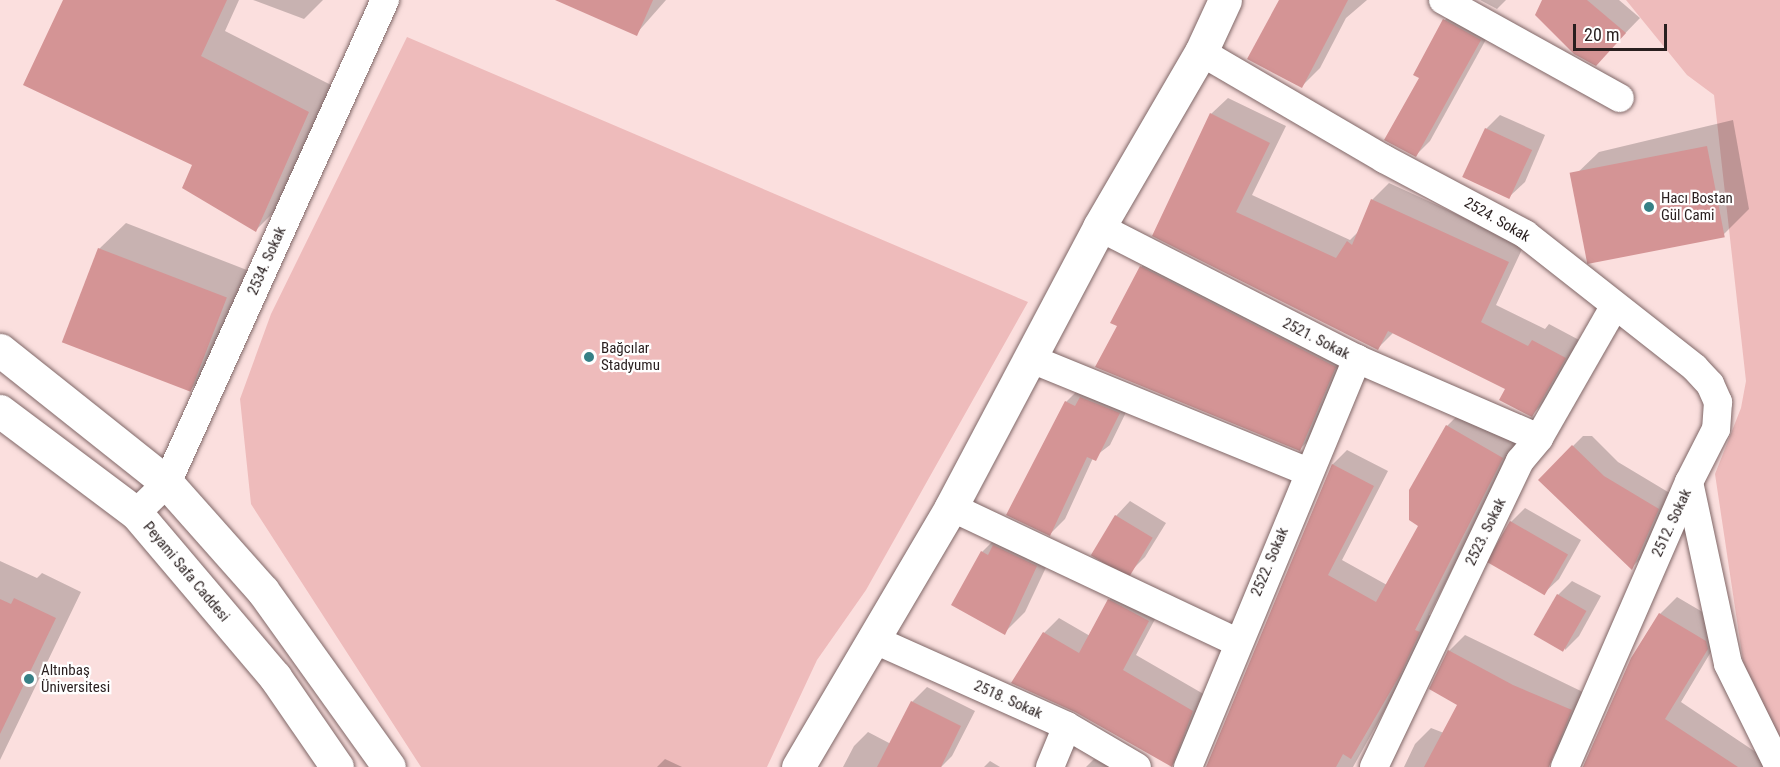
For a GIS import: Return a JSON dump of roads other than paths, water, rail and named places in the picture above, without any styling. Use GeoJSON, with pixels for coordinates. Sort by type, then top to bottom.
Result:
{"type":"FeatureCollection","features":[{"type":"Feature","properties":{"kind":"main road"},"geometry":{"type":"LineString","coordinates":[[798,767],[951,507],[1099,227],[1202,52],[1225,0]]}},
{"type":"Feature","properties":{"kind":"main road"},"geometry":{"type":"LineString","coordinates":[[0,351],[167,483],[263,591],[389,767]]}},
{"type":"Feature","properties":{"kind":"main road","name":"Peyami Safa Caddesi"},"geometry":{"type":"LineString","coordinates":[[0,411],[136,513],[275,677],[337,767]]}},
{"type":"Feature","properties":{"kind":"street","name":"2534. Sokak"},"geometry":{"type":"LineString","coordinates":[[136,513],[167,483],[385,0]]}},
{"type":"Feature","properties":{"kind":"street"},"geometry":{"type":"LineString","coordinates":[[1443,0],[1620,98]]}},
{"type":"Feature","properties":{"kind":"street","name":"2524. Sokak"},"geometry":{"type":"LineString","coordinates":[[1202,52],[1384,159],[1525,234],[1614,307],[1695,368],[1710,384],[1718,402],[1716,429],[1689,482]]}},
{"type":"Feature","properties":{"kind":"street","name":"2521. Sokak"},"geometry":{"type":"LineString","coordinates":[[1099,227],[1356,359],[1539,438]]}},
{"type":"Feature","properties":{"kind":"street","name":"2523. Sokak"},"geometry":{"type":"LineString","coordinates":[[1374,767],[1520,461],[1539,438],[1614,307]]}},
{"type":"Feature","properties":{"kind":"street"},"geometry":{"type":"LineString","coordinates":[[1029,358],[1308,472]]}},
{"type":"Feature","properties":{"kind":"street","name":"2522. Sokak"},"geometry":{"type":"LineString","coordinates":[[1188,767],[1237,642],[1356,359]]}},
{"type":"Feature","properties":{"kind":"street","name":"2512. Sokak"},"geometry":{"type":"LineString","coordinates":[[1565,767],[1689,482]]}},
{"type":"Feature","properties":{"kind":"street","name":"2512. Sokak"},"geometry":{"type":"LineString","coordinates":[[1689,482],[1728,664],[1779,767]]}},
{"type":"Feature","properties":{"kind":"street"},"geometry":{"type":"LineString","coordinates":[[951,507],[1237,642]]}},
{"type":"Feature","properties":{"kind":"street","name":"2518. Sokak"},"geometry":{"type":"LineString","coordinates":[[874,640],[1067,726],[1137,767]]}},
{"type":"Feature","properties":{"kind":"street"},"geometry":{"type":"LineString","coordinates":[[1050,767],[1067,726]]}},
{"type":"Feature","properties":{"kind":"place","name":"Hacı Bostan Gül Cami"},"geometry":{"type":"Point","coordinates":[1649,207]}},
{"type":"Feature","properties":{"kind":"place","name":"Bağcılar Stadyumu"},"geometry":{"type":"Point","coordinates":[589,357]}},
{"type":"Feature","properties":{"kind":"place","name":"Altınbaş Üniversitesi"},"geometry":{"type":"Point","coordinates":[29,679]}}]}
